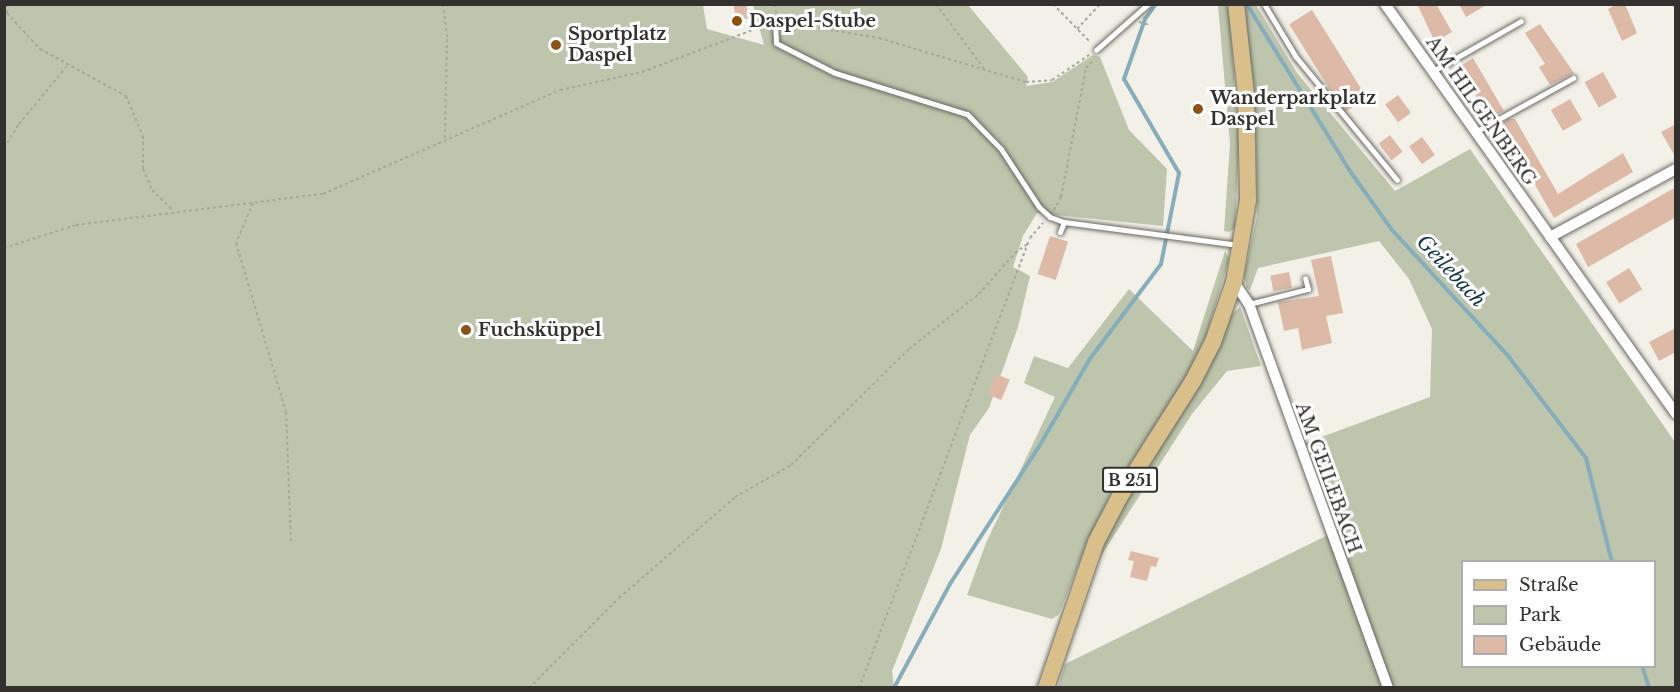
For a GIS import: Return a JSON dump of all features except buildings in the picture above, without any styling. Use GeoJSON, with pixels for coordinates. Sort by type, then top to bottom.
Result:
{"type":"FeatureCollection","features":[{"type":"Feature","properties":{"kind":"main road","name":"B 251"},"geometry":{"type":"LineString","coordinates":[[1046,687],[1096,542],[1119,498],[1193,381],[1212,342],[1234,282],[1248,200],[1246,106],[1236,4]]}},
{"type":"Feature","properties":{"kind":"street","name":"AM HILGENBERG"},"geometry":{"type":"LineString","coordinates":[[1385,5],[1477,131],[1676,414]]}},
{"type":"Feature","properties":{"kind":"street"},"geometry":{"type":"LineString","coordinates":[[1550,237],[1676,169]]}},
{"type":"Feature","properties":{"kind":"street","name":"AM GEILEBACH"},"geometry":{"type":"LineString","coordinates":[[1234,282],[1249,304],[1388,687]]}},
{"type":"Feature","properties":{"kind":"lane"},"geometry":{"type":"LineString","coordinates":[[1096,50],[1134,21],[1148,4]]}},
{"type":"Feature","properties":{"kind":"lane"},"geometry":{"type":"LineString","coordinates":[[1264,4],[1296,57],[1397,180]]}},
{"type":"Feature","properties":{"kind":"lane"},"geometry":{"type":"LineString","coordinates":[[1433,70],[1521,21]]}},
{"type":"Feature","properties":{"kind":"lane"},"geometry":{"type":"LineString","coordinates":[[776,22],[776,43],[836,74],[967,114],[1001,149],[1039,207],[1050,217],[1064,222],[1159,236],[1242,245]]}},
{"type":"Feature","properties":{"kind":"lane"},"geometry":{"type":"LineString","coordinates":[[1477,131],[1573,78]]}},
{"type":"Feature","properties":{"kind":"lane"},"geometry":{"type":"LineString","coordinates":[[1060,232],[1064,222]]}},
{"type":"Feature","properties":{"kind":"lane"},"geometry":{"type":"LineString","coordinates":[[1249,304],[1308,289],[1305,278]]}},
{"type":"Feature","properties":{"kind":"path"},"geometry":{"type":"LineString","coordinates":[[7,4],[7,13],[39,48],[67,66],[126,96],[143,136],[143,169],[152,190],[175,213]]}},
{"type":"Feature","properties":{"kind":"path"},"geometry":{"type":"LineString","coordinates":[[443,4],[447,39],[445,138]]}},
{"type":"Feature","properties":{"kind":"path"},"geometry":{"type":"LineString","coordinates":[[936,4],[984,69]]}},
{"type":"Feature","properties":{"kind":"path"},"geometry":{"type":"LineString","coordinates":[[1053,4],[1096,50]]}},
{"type":"Feature","properties":{"kind":"path"},"geometry":{"type":"LineString","coordinates":[[1077,29],[1100,4]]}},
{"type":"Feature","properties":{"kind":"path"},"geometry":{"type":"LineString","coordinates":[[1134,21],[1150,25]]}},
{"type":"Feature","properties":{"kind":"path"},"geometry":{"type":"LineString","coordinates":[[4,248],[76,225],[323,194],[445,138],[560,90],[642,72],[776,22],[800,22],[879,38],[1026,82],[1052,80],[1096,50]]}},
{"type":"Feature","properties":{"kind":"path"},"geometry":{"type":"LineString","coordinates":[[530,687],[619,598],[735,497],[791,465],[909,349],[979,294],[1015,253],[1029,243],[1050,217],[1061,197],[1081,89],[1096,50]]}},
{"type":"Feature","properties":{"kind":"path"},"geometry":{"type":"LineString","coordinates":[[4,148],[19,124],[67,66]]}},
{"type":"Feature","properties":{"kind":"path"},"geometry":{"type":"LineString","coordinates":[[253,203],[236,243],[286,411],[291,542]]}},
{"type":"Feature","properties":{"kind":"path"},"geometry":{"type":"LineString","coordinates":[[859,687],[1029,243]]}},
{"type":"Feature","properties":{"kind":"green space"},"geometry":{"type":"Polygon","coordinates":[[[4,5],[703,5],[707,29],[764,45],[753,5],[968,5],[1028,77],[1026,86],[1052,82],[1093,55],[1100,57],[1129,130],[1167,169],[1163,226],[1037,213],[1023,236],[1013,267],[1030,276],[1018,327],[989,408],[970,435],[941,549],[892,671],[894,687],[5,687],[4,5]]]}},
{"type":"Feature","properties":{"kind":"green space"},"geometry":{"type":"Polygon","coordinates":[[[1218,5],[1229,5],[1239,145],[1235,228],[1229,232],[1224,231],[1230,144],[1218,5]]]}},
{"type":"Feature","properties":{"kind":"green space"},"geometry":{"type":"Polygon","coordinates":[[[1244,5],[1256,5],[1297,73],[1395,191],[1470,149],[1675,442],[1675,687],[1058,688],[1065,664],[1338,530],[1305,443],[1430,397],[1432,329],[1409,279],[1379,241],[1258,268],[1250,290],[1247,288],[1244,276],[1257,216],[1256,144],[1244,5]]]}},
{"type":"Feature","properties":{"kind":"green space"},"geometry":{"type":"Polygon","coordinates":[[[1225,251],[1229,259],[1206,336],[1189,372],[1110,496],[1088,540],[1059,614],[1052,619],[967,595],[986,543],[1055,397],[1024,383],[1034,356],[1068,368],[1129,289],[1193,351],[1225,251]]]}},
{"type":"Feature","properties":{"kind":"green space"},"geometry":{"type":"Polygon","coordinates":[[[1240,307],[1261,366],[1227,371],[1192,414],[1099,559],[1110,529],[1230,316],[1240,307]]]}},
{"type":"Feature","properties":{"kind":"waterway"},"geometry":{"type":"LineString","coordinates":[[894,688],[950,584],[1040,445],[1089,360],[1161,264],[1179,173],[1124,79],[1145,19],[1156,4]]}},
{"type":"Feature","properties":{"kind":"waterway","name":"Geilebach"},"geometry":{"type":"LineString","coordinates":[[1248,6],[1350,171],[1392,230],[1509,357],[1586,458],[1612,560]]}},
{"type":"Feature","properties":{"kind":"waterway","name":"Geilebach"},"geometry":{"type":"LineString","coordinates":[[1643,668],[1649,688]]}},
{"type":"Feature","properties":{"kind":"place","name":"Daspel-Stube"},"geometry":{"type":"Point","coordinates":[737,21]}},
{"type":"Feature","properties":{"kind":"place","name":"Sportplatz Daspel"},"geometry":{"type":"Point","coordinates":[556,45]}},
{"type":"Feature","properties":{"kind":"place","name":"Wanderparkplatz Daspel"},"geometry":{"type":"Point","coordinates":[1198,109]}},
{"type":"Feature","properties":{"kind":"place","name":"Fuchsküppel"},"geometry":{"type":"Point","coordinates":[466,330]}}]}
